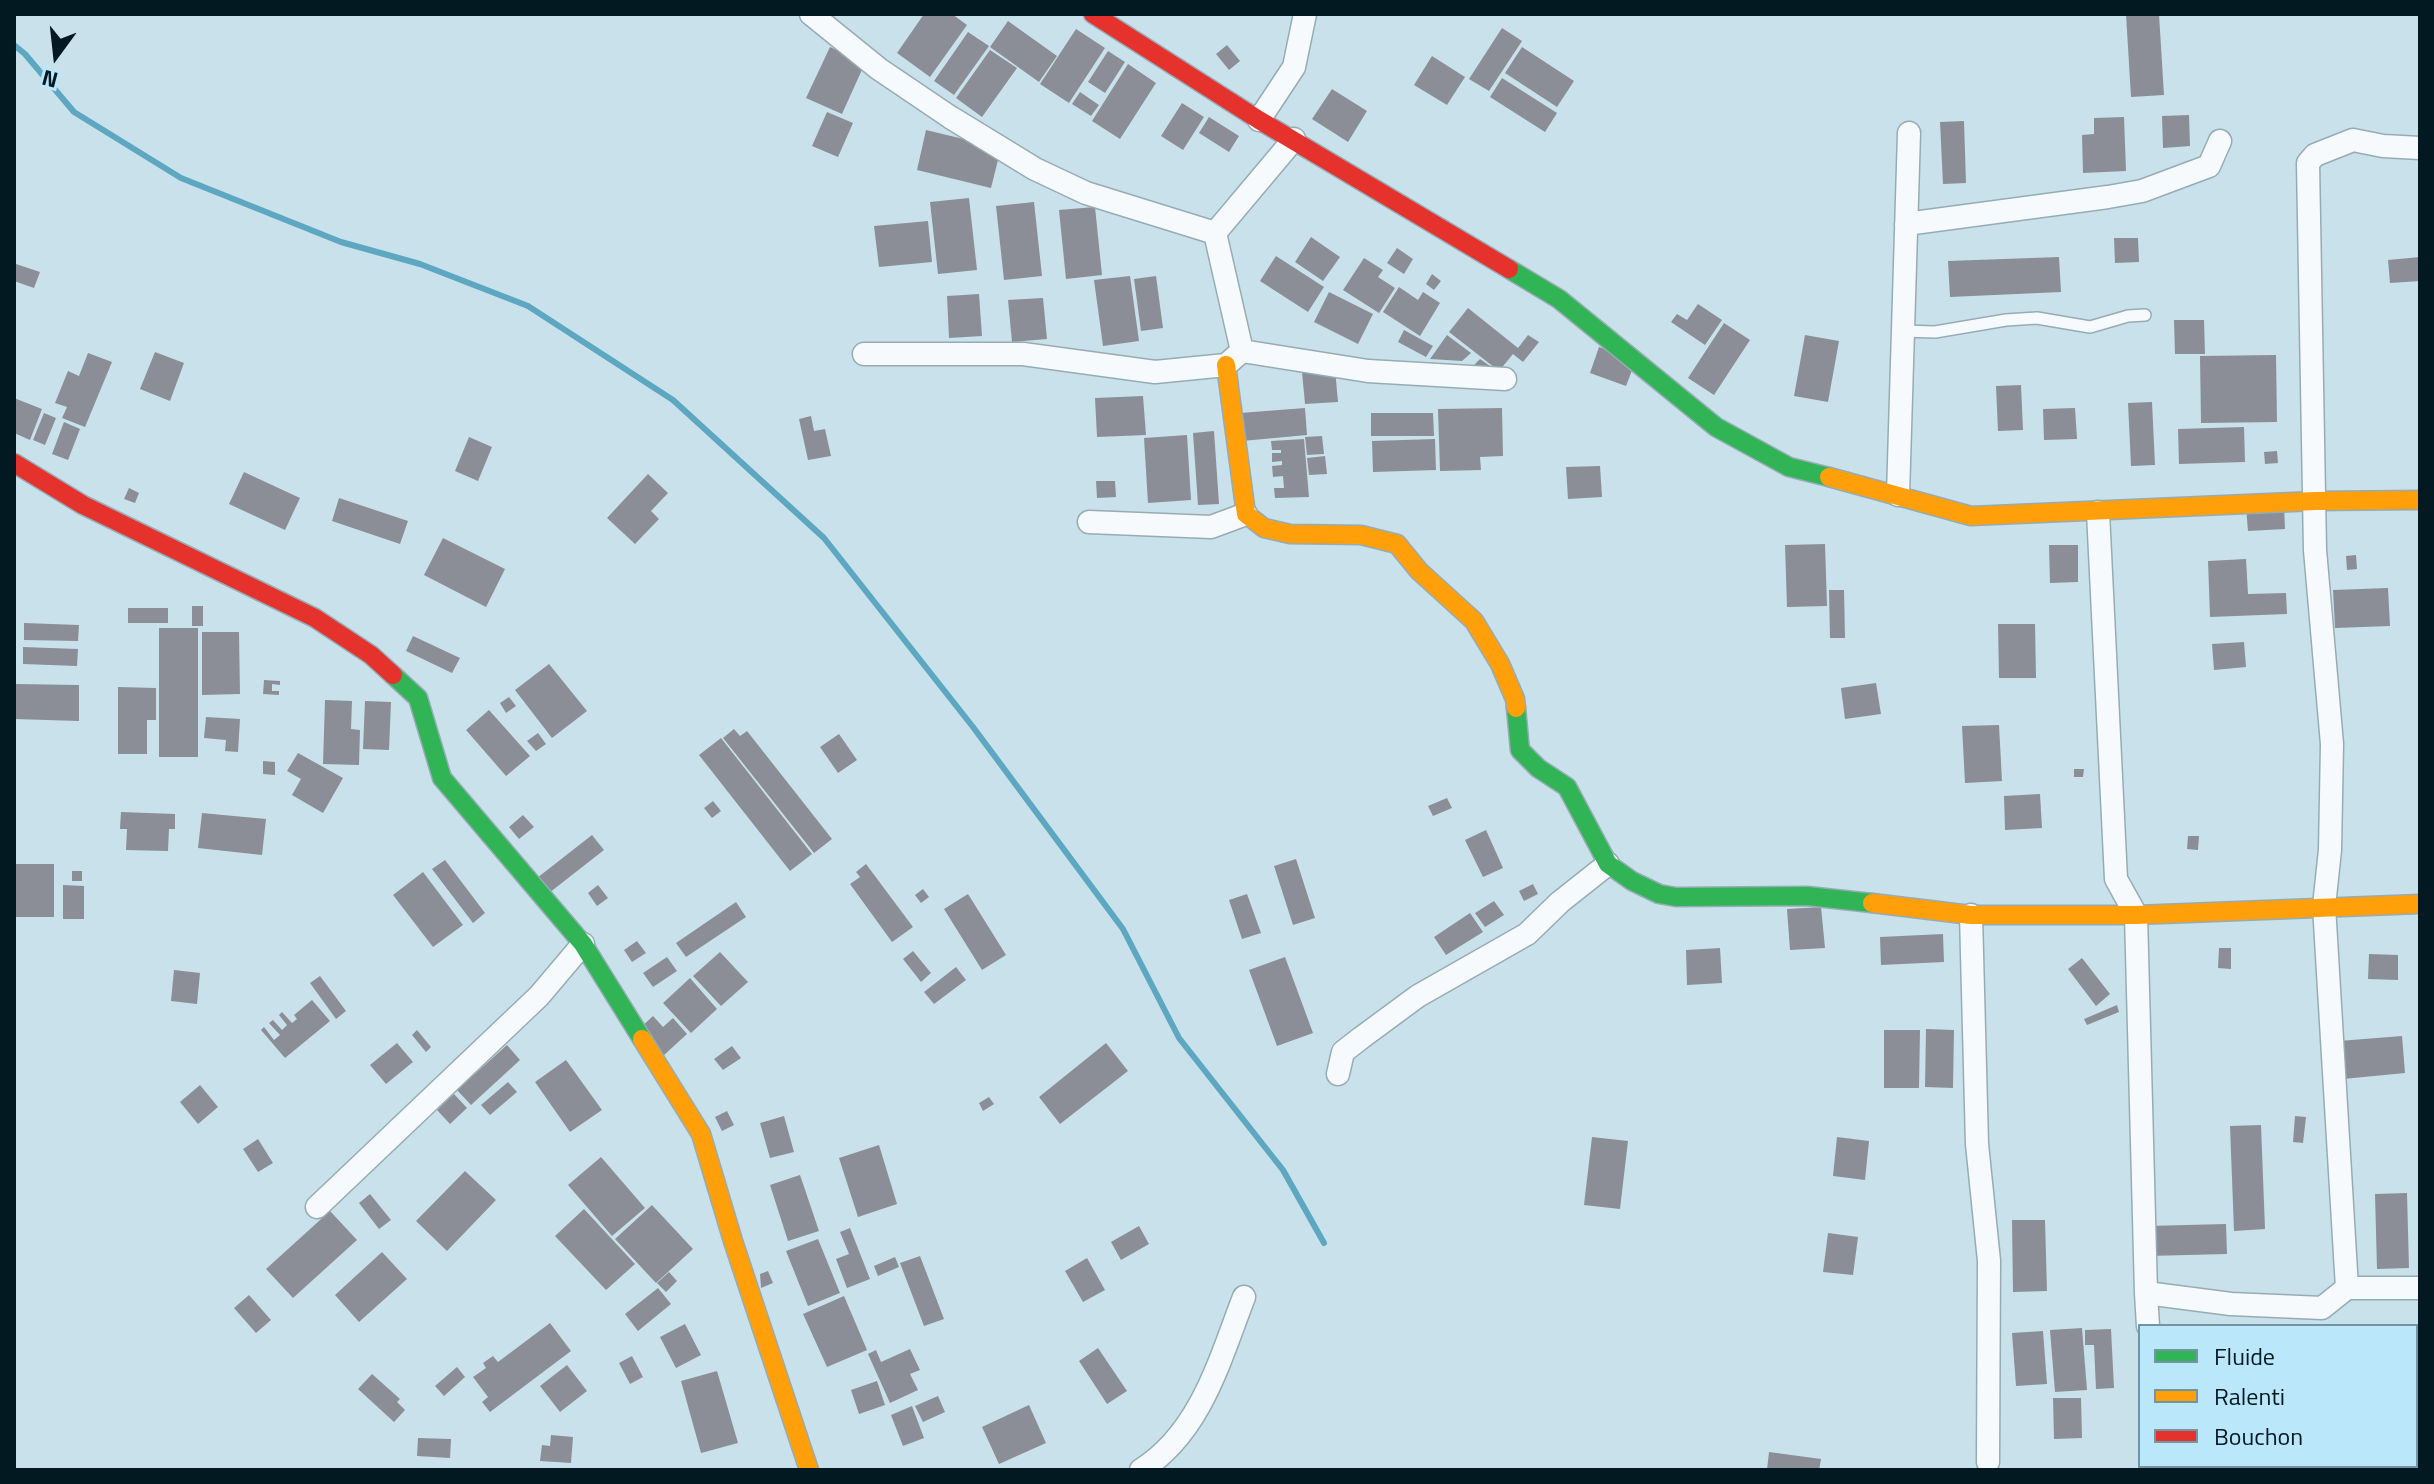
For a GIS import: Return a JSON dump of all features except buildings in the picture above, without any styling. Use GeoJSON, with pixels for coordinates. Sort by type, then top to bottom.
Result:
{"type":"FeatureCollection","features":[{"type":"Feature","properties":{"kind":"street"},"geometry":{"type":"LineString","coordinates":[[811,14],[879,69],[1035,169],[1086,193],[1215,233]]}},
{"type":"Feature","properties":{"kind":"street"},"geometry":{"type":"LineString","coordinates":[[1094,14],[1259,120],[1559,299],[1716,427],[1789,467],[1971,516],[2316,501],[2420,500]]}},
{"type":"Feature","properties":{"kind":"street"},"geometry":{"type":"LineString","coordinates":[[1259,120],[1294,67],[1305,14]]}},
{"type":"Feature","properties":{"kind":"street"},"geometry":{"type":"LineString","coordinates":[[1898,495],[1909,133]]}},
{"type":"Feature","properties":{"kind":"street"},"geometry":{"type":"LineString","coordinates":[[1294,139],[1215,233],[1234,358],[1246,514],[1264,528],[1290,534],[1361,535],[1397,544],[1419,571],[1474,621],[1500,664],[1515,699],[1520,750],[1538,768],[1567,787],[1608,864],[1632,881],[1659,894],[1676,897],[1807,896],[1971,915],[2136,915],[2420,904]]}},
{"type":"Feature","properties":{"kind":"street"},"geometry":{"type":"LineString","coordinates":[[2347,1288],[2324,906],[2330,850],[2332,744],[2315,550],[2308,163],[2315,155],[2353,140],[2383,146],[2420,148]]}},
{"type":"Feature","properties":{"kind":"street"},"geometry":{"type":"LineString","coordinates":[[1906,224],[2142,191],[2209,166],[2220,141]]}},
{"type":"Feature","properties":{"kind":"street"},"geometry":{"type":"LineString","coordinates":[[864,354],[1023,354],[1155,372],[1234,358],[1368,371],[1505,379]]}},
{"type":"Feature","properties":{"kind":"street"},"geometry":{"type":"LineString","coordinates":[[14,463],[83,505],[315,618],[371,655],[418,698],[442,778],[583,944],[701,1134],[809,1470]]}},
{"type":"Feature","properties":{"kind":"street"},"geometry":{"type":"LineString","coordinates":[[2098,512],[2116,879],[2136,915],[2148,1324]]}},
{"type":"Feature","properties":{"kind":"street"},"geometry":{"type":"LineString","coordinates":[[1089,522],[1211,527],[1246,514]]}},
{"type":"Feature","properties":{"kind":"street"},"geometry":{"type":"LineString","coordinates":[[1338,1074],[1343,1052],[1361,1038],[1418,996],[1527,934],[1560,902],[1608,864]]}},
{"type":"Feature","properties":{"kind":"street"},"geometry":{"type":"LineString","coordinates":[[1971,915],[1977,1144],[1989,1261],[1988,1462]]}},
{"type":"Feature","properties":{"kind":"street"},"geometry":{"type":"LineString","coordinates":[[317,1207],[449,1085],[539,996],[583,944]]}},
{"type":"Feature","properties":{"kind":"street"},"geometry":{"type":"LineString","coordinates":[[2146,1293],[2231,1304],[2322,1308],[2347,1288],[2420,1288]]}},
{"type":"Feature","properties":{"kind":"street"},"geometry":{"type":"LineString","coordinates":[[1141,1470],[1162,1457],[1204,1401],[1244,1297]]}},
{"type":"Feature","properties":{"kind":"lane"},"geometry":{"type":"LineString","coordinates":[[1903,331],[1935,332],[2037,318],[2090,327],[2128,316],[2145,315]]}},
{"type":"Feature","properties":{"kind":"waterway"},"geometry":{"type":"LineString","coordinates":[[14,45],[74,112],[181,178],[341,242],[420,264],[528,306],[673,400],[824,538],[973,727],[1123,929],[1179,1038],[1283,1170],[1324,1243]]}},
{"type":"Feature","properties":{"kind":"traffic: fast"},"geometry":{"type":"LineString","coordinates":[[1509,269],[1559,299],[1716,427],[1789,467],[1829,477]]}},
{"type":"Feature","properties":{"kind":"traffic: fast"},"geometry":{"type":"LineString","coordinates":[[393,675],[418,698],[442,778],[583,944],[642,1039]]}},
{"type":"Feature","properties":{"kind":"traffic: fast"},"geometry":{"type":"LineString","coordinates":[[1516,708],[1520,750],[1538,768],[1567,787],[1608,864],[1632,881],[1659,894],[1676,897],[1807,896],[1872,903]]}},
{"type":"Feature","properties":{"kind":"traffic: slow"},"geometry":{"type":"LineString","coordinates":[[1226,365],[1246,514],[1264,528],[1290,534],[1361,535],[1397,544],[1419,571],[1474,621],[1500,664],[1516,708]]}},
{"type":"Feature","properties":{"kind":"traffic: slow"},"geometry":{"type":"LineString","coordinates":[[1829,477],[1971,516],[2316,501],[2420,500]]}},
{"type":"Feature","properties":{"kind":"traffic: slow"},"geometry":{"type":"LineString","coordinates":[[1872,903],[1971,915],[2136,915],[2420,904]]}},
{"type":"Feature","properties":{"kind":"traffic: slow"},"geometry":{"type":"LineString","coordinates":[[642,1039],[701,1134],[809,1470]]}},
{"type":"Feature","properties":{"kind":"traffic: jam"},"geometry":{"type":"LineString","coordinates":[[1093,14],[1259,120],[1509,269]]}},
{"type":"Feature","properties":{"kind":"traffic: jam"},"geometry":{"type":"LineString","coordinates":[[14,463],[83,505],[315,618],[371,655],[393,675]]}}]}
